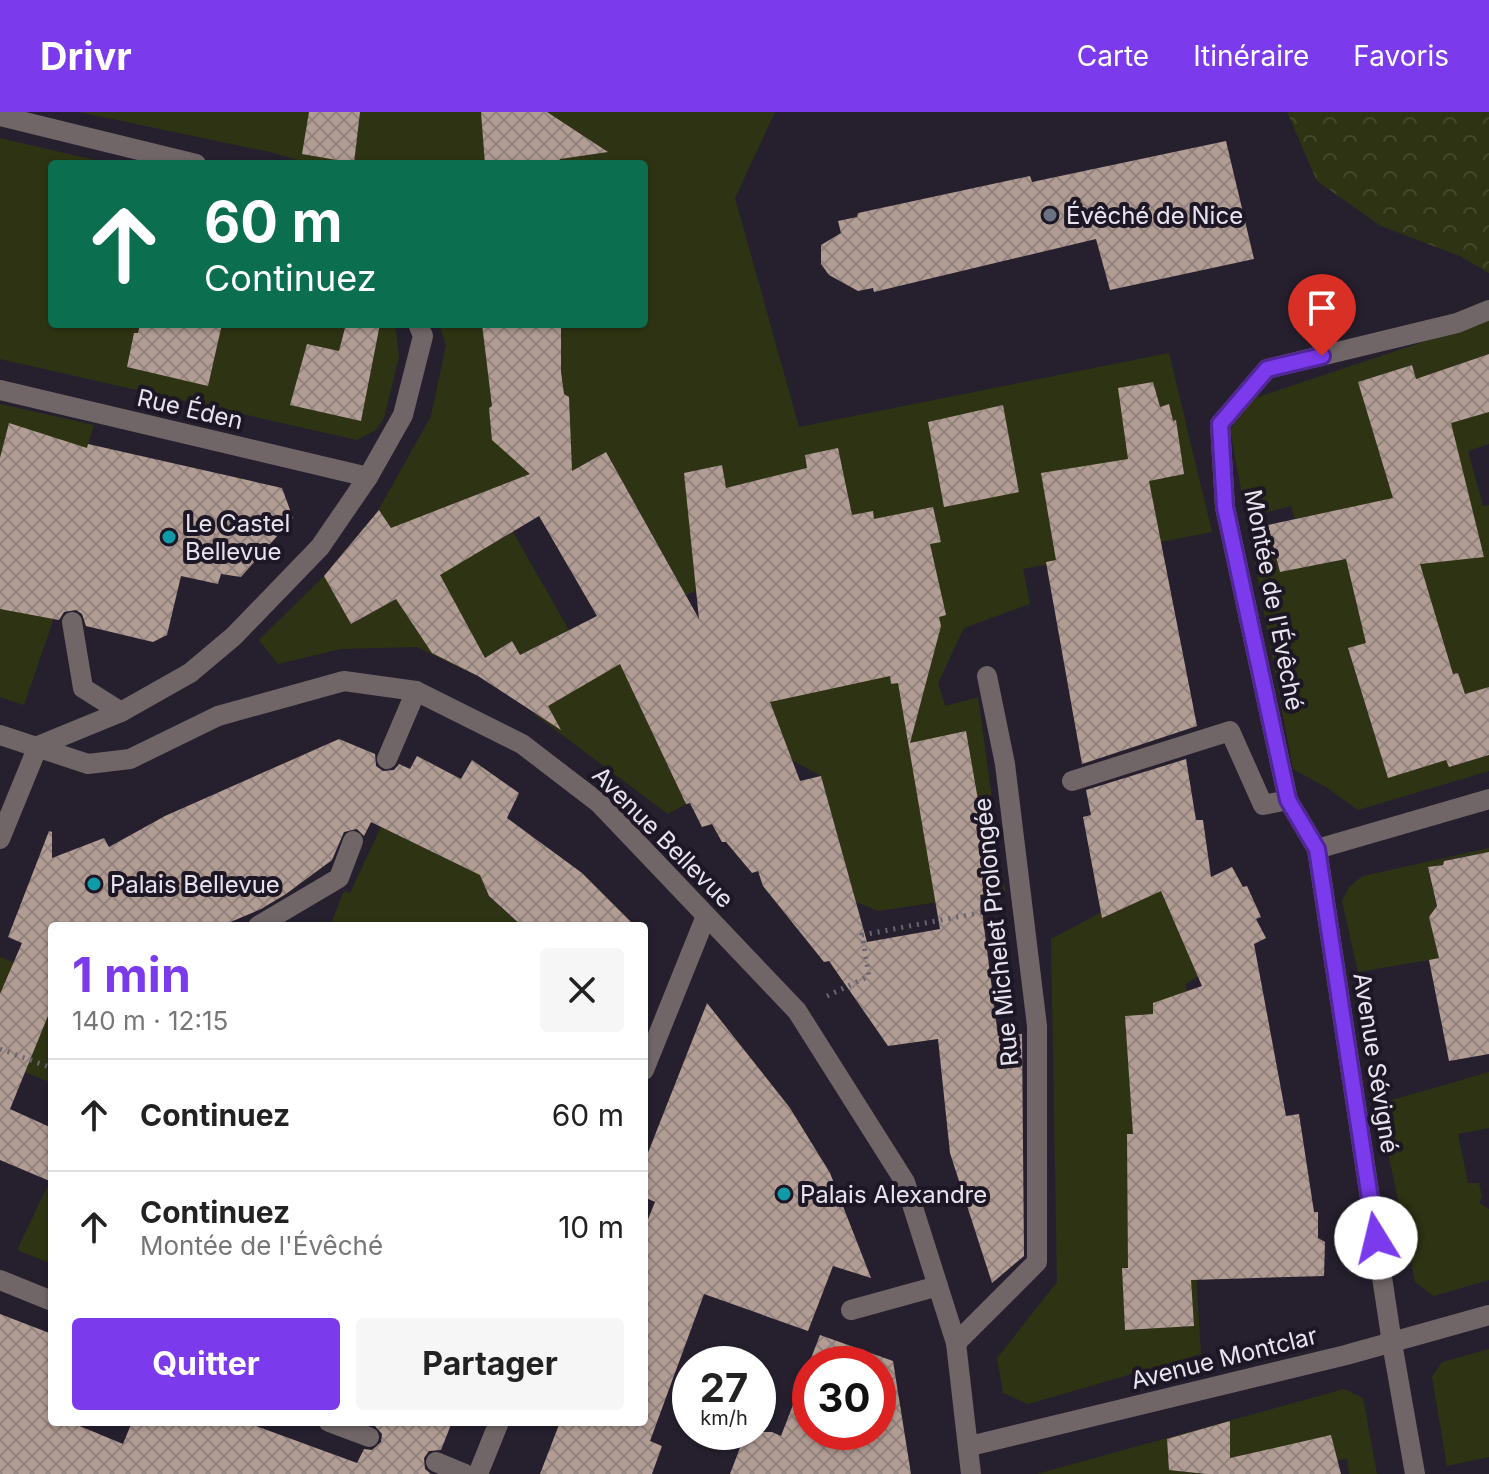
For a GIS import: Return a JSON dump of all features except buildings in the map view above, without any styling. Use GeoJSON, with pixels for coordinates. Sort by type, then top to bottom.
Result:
{"type":"FeatureCollection","features":[{"type":"Feature","properties":{"kind":"street"},"geometry":{"type":"LineString","coordinates":[[0,116],[180,160]]}},
{"type":"Feature","properties":{"kind":"street","name":"Montée de l'Évêché"},"geometry":{"type":"LineString","coordinates":[[1317,849],[1288,800],[1225,507],[1220,424],[1267,369],[1457,323],[1489,310]]}},
{"type":"Feature","properties":{"kind":"street"},"geometry":{"type":"LineString","coordinates":[[0,839],[38,746],[121,712],[190,673],[234,636],[320,547],[368,477],[403,415],[423,336],[420,328]]}},
{"type":"Feature","properties":{"kind":"street","name":"Rue Éden"},"geometry":{"type":"LineString","coordinates":[[0,390],[368,477]]}},
{"type":"Feature","properties":{"kind":"street"},"geometry":{"type":"LineString","coordinates":[[72,622],[83,688],[121,712]]}},
{"type":"Feature","properties":{"kind":"street","name":"Rue Michelet Prolongée"},"geometry":{"type":"LineString","coordinates":[[956,1343],[1037,1262],[1037,1026],[1005,764],[987,676]]}},
{"type":"Feature","properties":{"kind":"street","name":"Avenue Bellevue"},"geometry":{"type":"LineString","coordinates":[[0,735],[88,764],[130,759],[218,716],[344,681],[416,691],[522,744],[599,803],[797,1011],[905,1182],[956,1343],[971,1474]]}},
{"type":"Feature","properties":{"kind":"street"},"geometry":{"type":"LineString","coordinates":[[387,759],[416,691]]}},
{"type":"Feature","properties":{"kind":"street"},"geometry":{"type":"LineString","coordinates":[[1072,781],[1230,731],[1263,805],[1288,800]]}},
{"type":"Feature","properties":{"kind":"street"},"geometry":{"type":"LineString","coordinates":[[1317,849],[1489,799]]}},
{"type":"Feature","properties":{"kind":"street"},"geometry":{"type":"LineString","coordinates":[[265,922],[339,878],[353,841]]}},
{"type":"Feature","properties":{"kind":"street","name":"Avenue Sévigné"},"geometry":{"type":"LineString","coordinates":[[1317,849],[1392,1343],[1415,1474]]}},
{"type":"Feature","properties":{"kind":"street"},"geometry":{"type":"LineString","coordinates":[[648,1060],[706,916]]}},
{"type":"Feature","properties":{"kind":"street"},"geometry":{"type":"LineString","coordinates":[[0,1280],[48,1299]]}},
{"type":"Feature","properties":{"kind":"street"},"geometry":{"type":"LineString","coordinates":[[851,1310],[938,1286]]}},
{"type":"Feature","properties":{"kind":"street","name":"Avenue Montclar"},"geometry":{"type":"LineString","coordinates":[[970,1446],[1392,1343],[1489,1315]]}},
{"type":"Feature","properties":{"kind":"street"},"geometry":{"type":"LineString","coordinates":[[340,1426],[369,1437]]}},
{"type":"Feature","properties":{"kind":"street"},"geometry":{"type":"LineString","coordinates":[[478,1474],[497,1426]]}},
{"type":"Feature","properties":{"kind":"street"},"geometry":{"type":"LineString","coordinates":[[436,1462],[465,1474]]}},
{"type":"Feature","properties":{"kind":"path"},"geometry":{"type":"LineString","coordinates":[[797,1011],[869,976],[862,935],[1022,904]]}},
{"type":"Feature","properties":{"kind":"path"},"geometry":{"type":"LineString","coordinates":[[0,1049],[48,1067]]}},
{"type":"Feature","properties":{"kind":"green space"},"geometry":{"type":"Polygon","coordinates":[[[79,112],[775,112],[735,198],[799,427],[1169,353],[1212,532],[1023,569],[1030,604],[964,628],[938,683],[945,706],[978,697],[1005,892],[878,911],[856,902],[821,776],[772,749],[700,589],[686,595],[606,452],[528,496],[395,536],[379,509],[431,416],[446,345],[440,328],[648,328],[648,160],[297,160],[79,112]]]}},
{"type":"Feature","properties":{"kind":"green space"},"geometry":{"type":"Polygon","coordinates":[[[1287,112],[1489,112],[1489,273],[1460,256],[1381,226],[1317,181],[1287,112]]]}},
{"type":"Feature","properties":{"kind":"green space"},"geometry":{"type":"Polygon","coordinates":[[[0,138],[95,160],[48,160],[48,328],[396,328],[399,356],[384,418],[376,430],[357,440],[0,359],[0,138]]]}},
{"type":"Feature","properties":{"kind":"green space"},"geometry":{"type":"Polygon","coordinates":[[[1489,320],[1489,354],[1451,367],[1467,418],[1489,412],[1489,444],[1468,451],[1483,506],[1489,505],[1489,687],[1465,694],[1458,673],[1453,674],[1437,622],[1348,649],[1388,778],[1446,758],[1450,767],[1489,755],[1489,771],[1358,810],[1293,769],[1230,430],[1252,399],[1489,320]],[[1412,365],[1358,382],[1378,446],[1433,430],[1412,365]],[[1291,506],[1264,513],[1280,572],[1346,559],[1343,509],[1295,519],[1291,506]]]}},
{"type":"Feature","properties":{"kind":"green space"},"geometry":{"type":"Polygon","coordinates":[[[0,404],[94,425],[88,444],[77,551],[24,705],[0,697],[0,404]]]}},
{"type":"Feature","properties":{"kind":"green space"},"geometry":{"type":"Polygon","coordinates":[[[513,532],[569,630],[520,655],[511,642],[465,670],[417,647],[341,649],[278,664],[259,640],[324,576],[352,624],[513,532]]]}},
{"type":"Feature","properties":{"kind":"green space"},"geometry":{"type":"Polygon","coordinates":[[[620,664],[686,804],[668,814],[534,714],[620,664]]]}},
{"type":"Feature","properties":{"kind":"green space"},"geometry":{"type":"Polygon","coordinates":[[[390,808],[502,859],[486,889],[489,897],[517,922],[332,922],[344,891],[350,893],[390,808]]]}},
{"type":"Feature","properties":{"kind":"green space"},"geometry":{"type":"Polygon","coordinates":[[[1489,848],[1489,865],[1486,853],[1444,860],[1443,865],[1428,868],[1437,909],[1489,950],[1358,972],[1342,901],[1349,887],[1363,876],[1489,848]]]}},
{"type":"Feature","properties":{"kind":"green space"},"geometry":{"type":"Polygon","coordinates":[[[1160,881],[1199,976],[1186,984],[1196,1121],[1195,1257],[1201,1354],[1028,1404],[1003,1393],[997,1358],[1057,1282],[1051,939],[1160,881]],[[1185,1265],[1122,1268],[1125,1330],[1193,1326],[1185,1265]]]}},
{"type":"Feature","properties":{"kind":"green space"},"geometry":{"type":"Polygon","coordinates":[[[0,957],[48,975],[48,1081],[0,1062],[0,957]]]}},
{"type":"Feature","properties":{"kind":"green space"},"geometry":{"type":"Polygon","coordinates":[[[1489,1072],[1489,1128],[1458,1134],[1468,1183],[1479,1183],[1482,1197],[1479,1203],[1489,1209],[1489,1280],[1434,1296],[1415,1282],[1378,1104],[1489,1072]]]}},
{"type":"Feature","properties":{"kind":"green space"},"geometry":{"type":"Polygon","coordinates":[[[48,1185],[48,1262],[17,1250],[48,1185]]]}},
{"type":"Feature","properties":{"kind":"green space"},"geometry":{"type":"Polygon","coordinates":[[[1489,1349],[1489,1457],[1447,1466],[1432,1377],[1442,1362],[1489,1349]]]}},
{"type":"Feature","properties":{"kind":"green space"},"geometry":{"type":"Polygon","coordinates":[[[1344,1389],[1363,1398],[1377,1474],[1349,1474],[1347,1459],[1230,1474],[1230,1422],[1167,1439],[1169,1470],[1206,1474],[1037,1474],[1344,1389]]]}},
{"type":"Feature","properties":{"kind":"place","name":"Évêché de Nice"},"geometry":{"type":"Point","coordinates":[1050,215]}},
{"type":"Feature","properties":{"kind":"place","name":"Le Castel Bellevue"},"geometry":{"type":"Point","coordinates":[169,537]}},
{"type":"Feature","properties":{"kind":"place","name":"Palais Bellevue"},"geometry":{"type":"Point","coordinates":[94,884]}},
{"type":"Feature","properties":{"kind":"place","name":"Palais Alexandre"},"geometry":{"type":"Point","coordinates":[784,1194]}},
{"type":"Feature","properties":{"kind":"route"},"geometry":{"type":"LineString","coordinates":[[1322,356],[1267,369],[1220,424],[1225,507],[1288,800],[1317,849],[1376,1238]]}}]}
